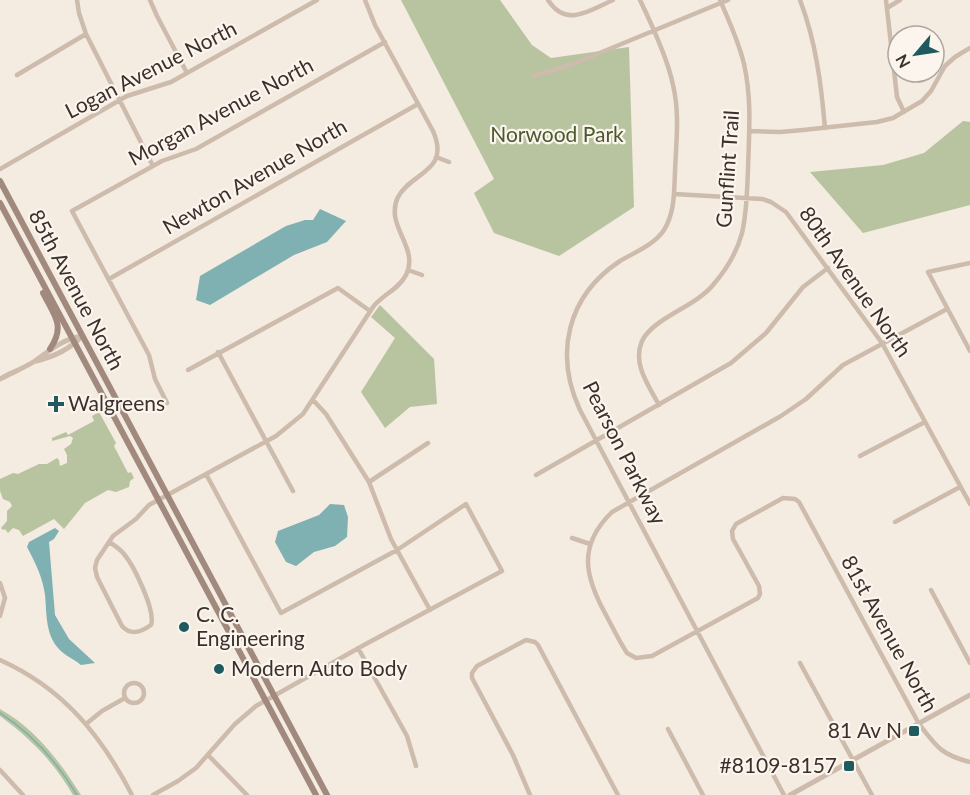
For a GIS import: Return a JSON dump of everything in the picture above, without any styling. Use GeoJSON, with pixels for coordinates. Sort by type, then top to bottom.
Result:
{"type":"FeatureCollection","features":[{"type":"Feature","properties":{"kind":"main road","name":"85th Avenue North"},"geometry":{"type":"LineString","coordinates":[[0,182],[327,795]]}},
{"type":"Feature","properties":{"kind":"main road","name":"85th Avenue North"},"geometry":{"type":"LineString","coordinates":[[0,203],[316,795]]}},
{"type":"Feature","properties":{"kind":"main road"},"geometry":{"type":"LineString","coordinates":[[24,249],[29,267],[58,323],[58,334],[50,349]]}},
{"type":"Feature","properties":{"kind":"street"},"geometry":{"type":"LineString","coordinates":[[76,0],[86,34],[153,166]]}},
{"type":"Feature","properties":{"kind":"street"},"geometry":{"type":"LineString","coordinates":[[150,0],[187,73]]}},
{"type":"Feature","properties":{"kind":"street","name":"Logan Avenue North"},"geometry":{"type":"LineString","coordinates":[[0,170],[119,101],[144,90],[162,86],[317,0]]}},
{"type":"Feature","properties":{"kind":"street"},"geometry":{"type":"LineString","coordinates":[[109,542],[118,548],[129,562],[152,614],[151,625],[140,631],[129,632],[122,626],[95,572],[97,560],[109,542],[113,536],[136,519],[149,505],[265,442],[295,422],[313,400],[378,300],[403,281],[408,270],[409,251],[395,221],[396,203],[404,188],[427,173],[436,158],[437,144],[433,131],[365,0]]}},
{"type":"Feature","properties":{"kind":"street"},"geometry":{"type":"LineString","coordinates":[[548,0],[558,12],[570,16],[613,0]]}},
{"type":"Feature","properties":{"kind":"street","name":"Pearson Parkway"},"geometry":{"type":"LineString","coordinates":[[640,0],[670,71],[676,103],[672,212],[663,232],[655,240],[596,280],[579,306],[572,320],[567,350],[569,380],[576,402],[596,441],[784,795]]}},
{"type":"Feature","properties":{"kind":"street"},"geometry":{"type":"LineString","coordinates":[[534,76],[573,64],[728,0]]}},
{"type":"Feature","properties":{"kind":"street"},"geometry":{"type":"LineString","coordinates":[[800,0],[818,61],[825,128]]}},
{"type":"Feature","properties":{"kind":"street"},"geometry":{"type":"LineString","coordinates":[[886,0],[897,97],[904,112]]}},
{"type":"Feature","properties":{"kind":"street"},"geometry":{"type":"LineString","coordinates":[[887,8],[900,0]]}},
{"type":"Feature","properties":{"kind":"street","name":"Gunflint Trail"},"geometry":{"type":"LineString","coordinates":[[659,405],[640,367],[642,343],[646,335],[657,324],[703,296],[725,269],[742,234],[747,197],[749,98],[740,47],[721,2]]}},
{"type":"Feature","properties":{"kind":"street"},"geometry":{"type":"LineString","coordinates":[[17,75],[86,34]]}},
{"type":"Feature","properties":{"kind":"street","name":"Morgan Avenue North"},"geometry":{"type":"LineString","coordinates":[[109,279],[72,212],[170,157],[196,149],[385,42]]}},
{"type":"Feature","properties":{"kind":"street"},"geometry":{"type":"LineString","coordinates":[[750,131],[780,132],[885,120],[904,112],[927,96],[950,61],[970,48]]}},
{"type":"Feature","properties":{"kind":"street","name":"Newton Avenue North"},"geometry":{"type":"LineString","coordinates":[[109,279],[418,104]]}},
{"type":"Feature","properties":{"kind":"street"},"geometry":{"type":"LineString","coordinates":[[436,158],[449,162]]}},
{"type":"Feature","properties":{"kind":"street","name":"80th Avenue North"},"geometry":{"type":"LineString","coordinates":[[674,194],[747,197],[771,202],[786,212],[882,343],[970,504]]}},
{"type":"Feature","properties":{"kind":"street"},"geometry":{"type":"LineString","coordinates":[[970,263],[928,272],[970,351]]}},
{"type":"Feature","properties":{"kind":"street"},"geometry":{"type":"LineString","coordinates":[[536,475],[718,371],[743,354],[766,333],[802,287],[828,268]]}},
{"type":"Feature","properties":{"kind":"street"},"geometry":{"type":"LineString","coordinates":[[408,270],[422,275]]}},
{"type":"Feature","properties":{"kind":"street"},"geometry":{"type":"LineString","coordinates":[[109,279],[149,355],[155,379],[167,403]]}},
{"type":"Feature","properties":{"kind":"street"},"geometry":{"type":"LineString","coordinates":[[188,369],[338,288],[370,311]]}},
{"type":"Feature","properties":{"kind":"street"},"geometry":{"type":"LineString","coordinates":[[698,631],[652,656],[641,659],[631,656],[624,648],[591,585],[588,562],[591,544],[604,520],[628,501],[781,416],[806,399],[843,365],[947,309]]}},
{"type":"Feature","properties":{"kind":"street"},"geometry":{"type":"LineString","coordinates":[[962,336],[970,335]]}},
{"type":"Feature","properties":{"kind":"street"},"geometry":{"type":"LineString","coordinates":[[34,361],[48,358],[82,336]]}},
{"type":"Feature","properties":{"kind":"street"},"geometry":{"type":"LineString","coordinates":[[0,379],[34,361],[50,349],[73,341]]}},
{"type":"Feature","properties":{"kind":"street"},"geometry":{"type":"LineString","coordinates":[[218,352],[293,491]]}},
{"type":"Feature","properties":{"kind":"street"},"geometry":{"type":"LineString","coordinates":[[313,400],[326,414],[369,482],[397,550],[430,610]]}},
{"type":"Feature","properties":{"kind":"street"},"geometry":{"type":"LineString","coordinates":[[860,456],[925,422]]}},
{"type":"Feature","properties":{"kind":"street"},"geometry":{"type":"LineString","coordinates":[[369,482],[428,443]]}},
{"type":"Feature","properties":{"kind":"street"},"geometry":{"type":"LineString","coordinates":[[153,795],[190,773],[209,756],[235,724],[266,701],[358,648],[502,571],[466,504],[397,550],[281,613],[206,474]]}},
{"type":"Feature","properties":{"kind":"street"},"geometry":{"type":"LineString","coordinates":[[895,522],[960,487]]}},
{"type":"Feature","properties":{"kind":"street","name":"81st Avenue North"},"geometry":{"type":"LineString","coordinates":[[698,631],[755,600],[760,594],[759,586],[733,539],[733,527],[783,498],[799,502],[918,724],[939,750],[948,756],[970,762]]}},
{"type":"Feature","properties":{"kind":"street"},"geometry":{"type":"LineString","coordinates":[[572,538],[591,544]]}},
{"type":"Feature","properties":{"kind":"street"},"geometry":{"type":"LineString","coordinates":[[0,583],[5,598],[0,616]]}},
{"type":"Feature","properties":{"kind":"street"},"geometry":{"type":"LineString","coordinates":[[931,590],[970,663]]}},
{"type":"Feature","properties":{"kind":"street"},"geometry":{"type":"LineString","coordinates":[[530,795],[513,755],[473,682],[472,673],[477,666],[522,641],[531,640],[538,645],[618,795]]}},
{"type":"Feature","properties":{"kind":"street"},"geometry":{"type":"LineString","coordinates":[[358,648],[407,735],[416,766]]}},
{"type":"Feature","properties":{"kind":"street"},"geometry":{"type":"LineString","coordinates":[[0,660],[46,687],[86,724],[108,753],[132,795]]}},
{"type":"Feature","properties":{"kind":"street"},"geometry":{"type":"LineString","coordinates":[[800,663],[872,795]]}},
{"type":"Feature","properties":{"kind":"street"},"geometry":{"type":"LineString","coordinates":[[137,683],[142,687],[143,698],[138,702],[131,703],[125,698],[124,690],[128,685],[137,683]]}},
{"type":"Feature","properties":{"kind":"street"},"geometry":{"type":"LineString","coordinates":[[790,795],[970,695]]}},
{"type":"Feature","properties":{"kind":"street"},"geometry":{"type":"LineString","coordinates":[[86,724],[102,711],[125,698]]}},
{"type":"Feature","properties":{"kind":"street"},"geometry":{"type":"LineString","coordinates":[[668,729],[703,795]]}},
{"type":"Feature","properties":{"kind":"street"},"geometry":{"type":"LineString","coordinates":[[209,756],[247,795]]}},
{"type":"Feature","properties":{"kind":"street"},"geometry":{"type":"LineString","coordinates":[[0,770],[23,795]]}},
{"type":"Feature","properties":{"kind":"green space","name":"Norwood Park"},"geometry":{"type":"Polygon","coordinates":[[[401,0],[500,0],[532,45],[551,58],[629,47],[634,207],[559,256],[494,233],[474,193],[494,179],[401,0]]]}},
{"type":"Feature","properties":{"kind":"green space"},"geometry":{"type":"Polygon","coordinates":[[[963,121],[970,122],[970,205],[863,233],[810,172],[883,165],[924,153],[963,121]]]}},
{"type":"Feature","properties":{"kind":"green space"},"geometry":{"type":"Polygon","coordinates":[[[380,305],[434,359],[437,404],[410,407],[385,428],[361,392],[395,338],[371,317],[380,305]]]}},
{"type":"Feature","properties":{"kind":"green space"},"geometry":{"type":"Polygon","coordinates":[[[99,412],[116,443],[114,446],[128,473],[131,472],[134,478],[130,481],[129,487],[116,492],[108,490],[85,503],[64,529],[54,519],[23,536],[19,530],[13,528],[8,533],[5,529],[3,530],[1,528],[7,521],[7,511],[12,506],[10,502],[3,499],[0,479],[39,464],[47,464],[57,458],[60,466],[67,463],[64,449],[71,444],[73,438],[70,436],[52,441],[52,438],[66,432],[68,435],[94,421],[92,416],[99,412]]]}},
{"type":"Feature","properties":{"kind":"green space"},"geometry":{"type":"Polygon","coordinates":[[[0,709],[36,736],[65,770],[81,795],[73,795],[41,751],[0,716],[0,709]]]}},
{"type":"Feature","properties":{"kind":"water"},"geometry":{"type":"Polygon","coordinates":[[[320,209],[346,221],[327,242],[294,255],[210,305],[196,300],[200,276],[286,226],[313,220],[320,209]]]}},
{"type":"Feature","properties":{"kind":"water"},"geometry":{"type":"Polygon","coordinates":[[[330,504],[344,505],[348,517],[347,537],[335,546],[314,552],[296,566],[286,562],[275,542],[278,531],[319,515],[330,504]]]}},
{"type":"Feature","properties":{"kind":"water"},"geometry":{"type":"Polygon","coordinates":[[[55,528],[59,531],[49,542],[55,615],[69,639],[95,663],[81,665],[62,652],[52,640],[42,582],[27,547],[29,542],[55,528]]]}},
{"type":"Feature","properties":{"kind":"waterway"},"geometry":{"type":"LineString","coordinates":[[0,713],[23,730],[43,750],[77,795]]}},
{"type":"Feature","properties":{"kind":"place","name":"Walgreens"},"geometry":{"type":"Point","coordinates":[56,404]}},
{"type":"Feature","properties":{"kind":"place","name":"C. C. Engineering"},"geometry":{"type":"Point","coordinates":[184,627]}},
{"type":"Feature","properties":{"kind":"place","name":"Modern Auto Body"},"geometry":{"type":"Point","coordinates":[219,669]}},
{"type":"Feature","properties":{"kind":"place","name":"81 Av N"},"geometry":{"type":"Point","coordinates":[914,731]}},
{"type":"Feature","properties":{"kind":"place","name":"#8109-8157"},"geometry":{"type":"Point","coordinates":[849,766]}}]}
